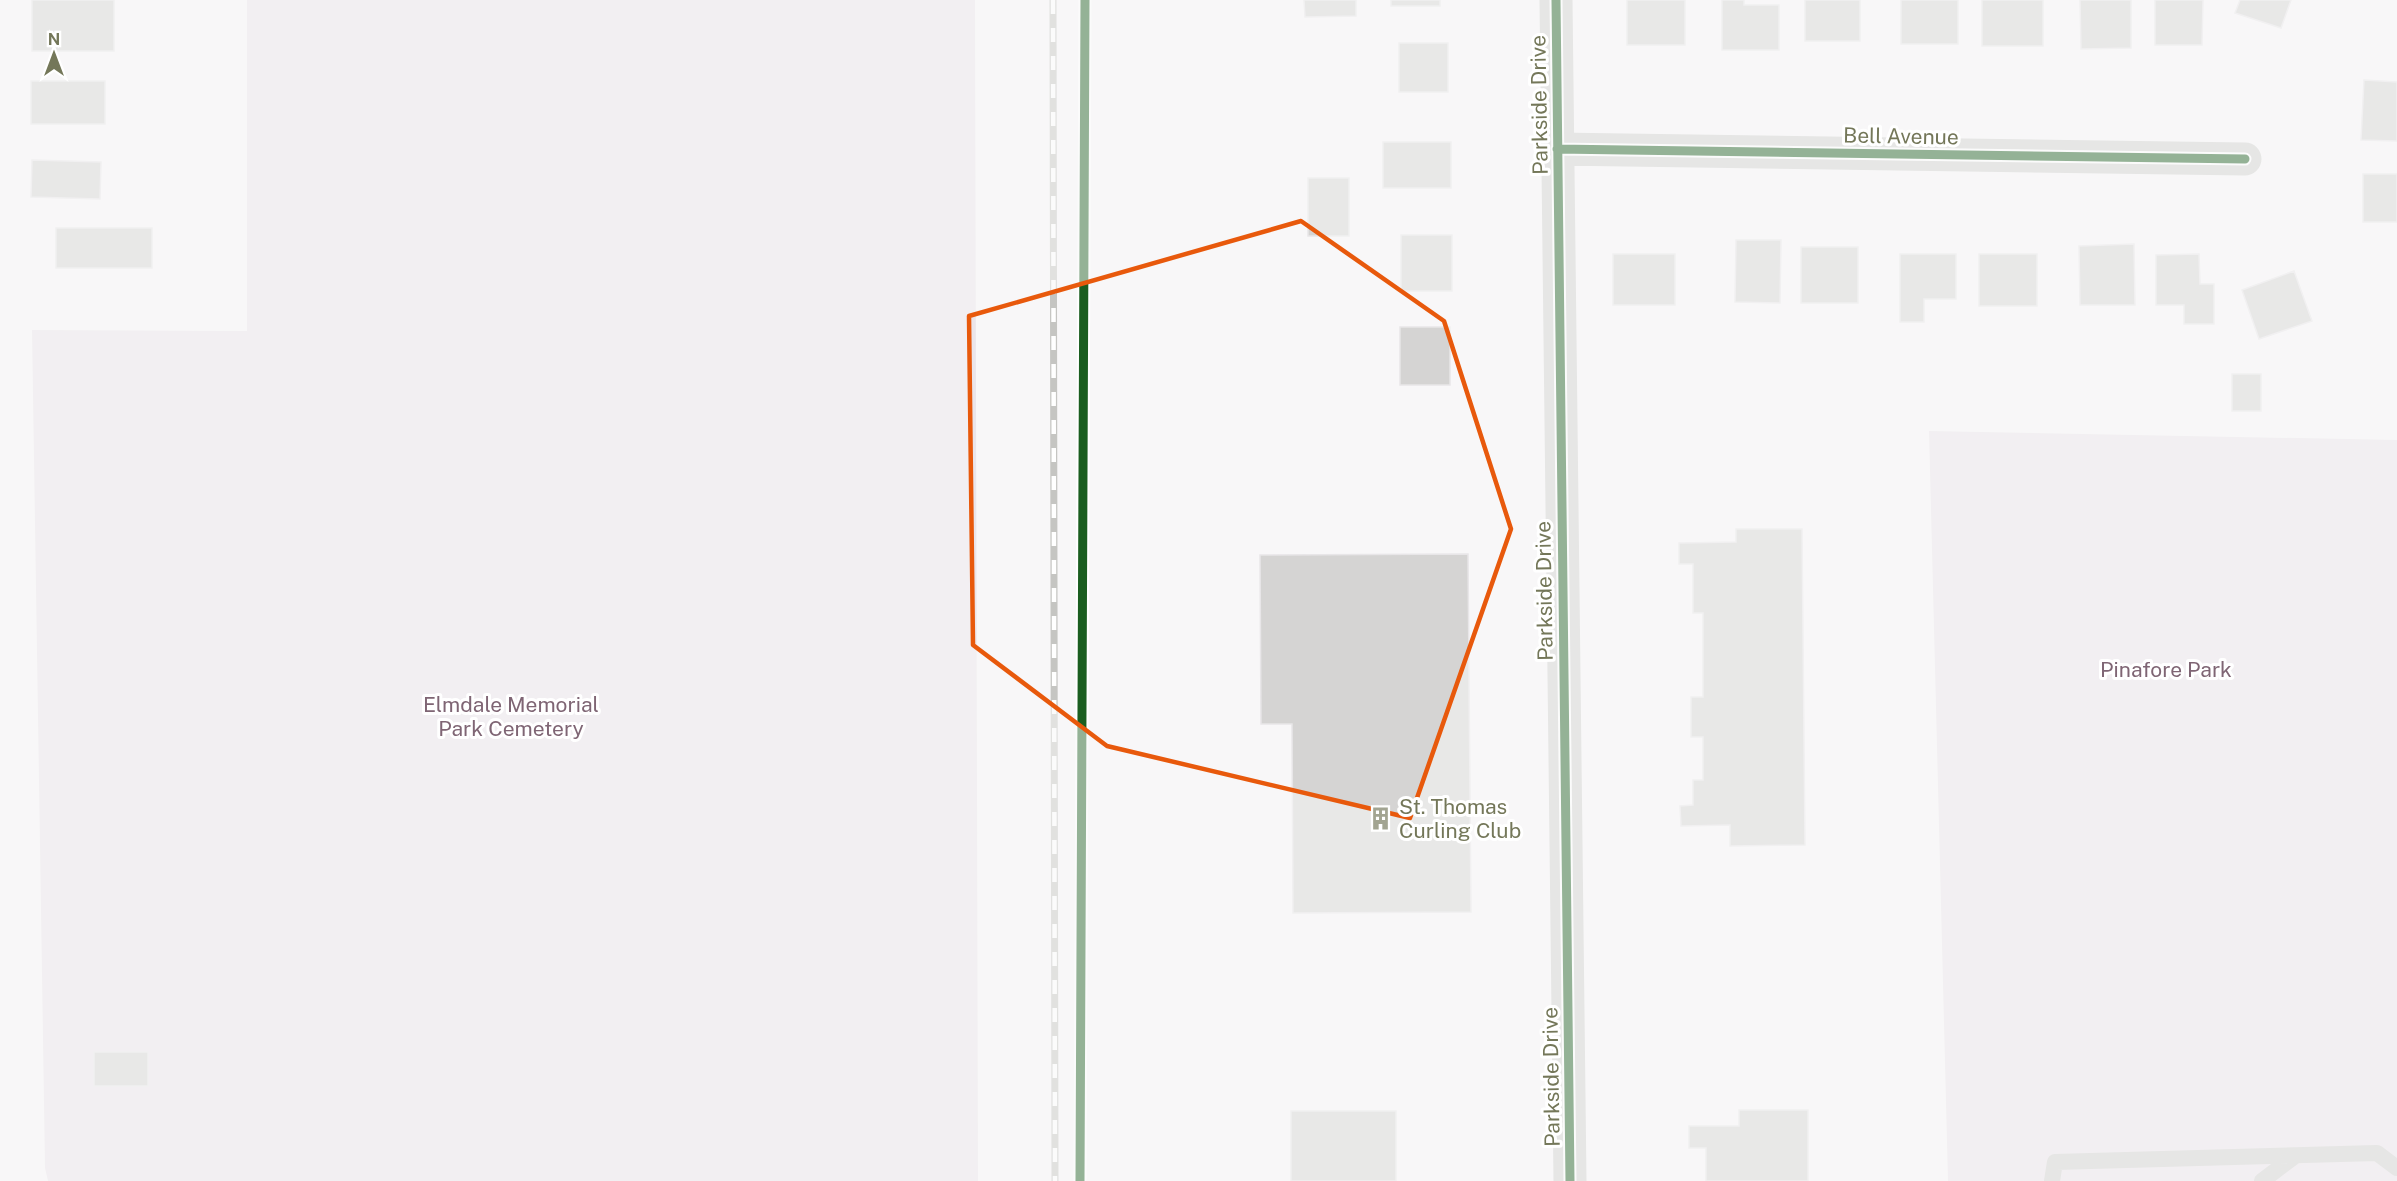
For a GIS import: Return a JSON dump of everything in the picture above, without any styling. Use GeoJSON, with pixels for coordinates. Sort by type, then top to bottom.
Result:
{"type":"FeatureCollection","features":[{"type":"Feature","properties":{"kind":"street","name":"Parkside Drive"},"geometry":{"type":"LineString","coordinates":[[1556,0],[1570,1181]]}},
{"type":"Feature","properties":{"kind":"street","name":"Bell Avenue"},"geometry":{"type":"LineString","coordinates":[[1557,149],[2245,159]]}},
{"type":"Feature","properties":{"kind":"lane"},"geometry":{"type":"LineString","coordinates":[[2052,1181],[2055,1162],[2377,1153],[2397,1168]]}},
{"type":"Feature","properties":{"kind":"lane"},"geometry":{"type":"LineString","coordinates":[[2262,1181],[2295,1156]]}},
{"type":"Feature","properties":{"kind":"highlighted area"},"geometry":{"type":"Polygon","coordinates":[[[1301,221],[1444,321],[1511,529],[1410,818],[1107,746],[973,645],[969,316],[1301,221]]]}},
{"type":"Feature","properties":{"kind":"green space","name":"Elmdale Memorial Park Cemetery"},"geometry":{"type":"Polygon","coordinates":[[[247,0],[975,0],[978,1181],[48,1181],[45,1168],[32,330],[247,331],[247,0]]]}},
{"type":"Feature","properties":{"kind":"green space","name":"Pinafore Park"},"geometry":{"type":"Polygon","coordinates":[[[1929,431],[2397,440],[2397,1181],[1948,1181],[1929,431]]]}},
{"type":"Feature","properties":{"kind":"building"},"geometry":{"type":"Polygon","coordinates":[[[32,0],[114,0],[114,51],[32,51],[32,0]]]}},
{"type":"Feature","properties":{"kind":"building"},"geometry":{"type":"Polygon","coordinates":[[[1304,0],[1356,0],[1356,16],[1305,17],[1304,0]]]}},
{"type":"Feature","properties":{"kind":"building"},"geometry":{"type":"Polygon","coordinates":[[[1391,0],[1440,0],[1440,6],[1391,6],[1391,0]]]}},
{"type":"Feature","properties":{"kind":"building"},"geometry":{"type":"Polygon","coordinates":[[[1627,0],[1685,0],[1685,45],[1627,45],[1627,0]]]}},
{"type":"Feature","properties":{"kind":"building"},"geometry":{"type":"Polygon","coordinates":[[[1722,0],[1744,0],[1744,5],[1779,5],[1779,50],[1722,50],[1722,0]]]}},
{"type":"Feature","properties":{"kind":"building"},"geometry":{"type":"Polygon","coordinates":[[[1805,0],[1860,0],[1860,41],[1805,41],[1805,0]]]}},
{"type":"Feature","properties":{"kind":"building"},"geometry":{"type":"Polygon","coordinates":[[[1901,0],[1958,0],[1958,44],[1901,44],[1901,0]]]}},
{"type":"Feature","properties":{"kind":"building"},"geometry":{"type":"Polygon","coordinates":[[[1982,0],[2043,0],[2043,46],[1982,46],[1982,0]]]}},
{"type":"Feature","properties":{"kind":"building"},"geometry":{"type":"Polygon","coordinates":[[[2080,0],[2131,0],[2131,48],[2081,49],[2080,0]]]}},
{"type":"Feature","properties":{"kind":"building"},"geometry":{"type":"Polygon","coordinates":[[[2155,0],[2203,0],[2202,45],[2155,45],[2155,0]]]}},
{"type":"Feature","properties":{"kind":"building"},"geometry":{"type":"Polygon","coordinates":[[[2240,0],[2291,0],[2281,28],[2235,13],[2240,0]]]}},
{"type":"Feature","properties":{"kind":"building"},"geometry":{"type":"Polygon","coordinates":[[[1399,43],[1448,43],[1448,92],[1399,92],[1399,43]]]}},
{"type":"Feature","properties":{"kind":"building"},"geometry":{"type":"Polygon","coordinates":[[[2364,80],[2397,82],[2397,141],[2361,140],[2364,80]]]}},
{"type":"Feature","properties":{"kind":"building"},"geometry":{"type":"Polygon","coordinates":[[[31,81],[105,81],[105,124],[31,124],[31,81]]]}},
{"type":"Feature","properties":{"kind":"building"},"geometry":{"type":"Polygon","coordinates":[[[1383,142],[1451,142],[1451,188],[1383,188],[1383,142]]]}},
{"type":"Feature","properties":{"kind":"building"},"geometry":{"type":"Polygon","coordinates":[[[32,160],[101,162],[100,199],[31,197],[32,160]]]}},
{"type":"Feature","properties":{"kind":"building"},"geometry":{"type":"Polygon","coordinates":[[[2363,174],[2397,174],[2397,222],[2363,222],[2363,174]]]}},
{"type":"Feature","properties":{"kind":"building"},"geometry":{"type":"Polygon","coordinates":[[[1308,178],[1349,178],[1349,236],[1308,236],[1308,178]]]}},
{"type":"Feature","properties":{"kind":"building"},"geometry":{"type":"Polygon","coordinates":[[[56,228],[152,228],[152,268],[56,268],[56,228]]]}},
{"type":"Feature","properties":{"kind":"building"},"geometry":{"type":"Polygon","coordinates":[[[1401,235],[1452,235],[1452,291],[1401,291],[1401,235]]]}},
{"type":"Feature","properties":{"kind":"building"},"geometry":{"type":"Polygon","coordinates":[[[1736,240],[1781,240],[1780,303],[1735,302],[1736,240]]]}},
{"type":"Feature","properties":{"kind":"building"},"geometry":{"type":"Polygon","coordinates":[[[2134,244],[2135,305],[2080,305],[2079,246],[2134,244]]]}},
{"type":"Feature","properties":{"kind":"building"},"geometry":{"type":"Polygon","coordinates":[[[1801,247],[1858,247],[1858,303],[1801,303],[1801,247]]]}},
{"type":"Feature","properties":{"kind":"building"},"geometry":{"type":"Polygon","coordinates":[[[1613,254],[1675,254],[1675,305],[1613,305],[1613,254]]]}},
{"type":"Feature","properties":{"kind":"building"},"geometry":{"type":"Polygon","coordinates":[[[1900,254],[1956,254],[1956,299],[1924,299],[1924,322],[1900,322],[1900,254]]]}},
{"type":"Feature","properties":{"kind":"building"},"geometry":{"type":"Polygon","coordinates":[[[1979,254],[2037,254],[2037,306],[1979,306],[1979,254]]]}},
{"type":"Feature","properties":{"kind":"building"},"geometry":{"type":"Polygon","coordinates":[[[2199,254],[2200,284],[2214,284],[2214,324],[2184,324],[2184,305],[2156,305],[2156,255],[2199,254]]]}},
{"type":"Feature","properties":{"kind":"building"},"geometry":{"type":"Polygon","coordinates":[[[2294,271],[2312,321],[2259,339],[2242,290],[2294,271]]]}},
{"type":"Feature","properties":{"kind":"building"},"geometry":{"type":"Polygon","coordinates":[[[1400,327],[1450,327],[1450,385],[1400,385],[1400,327]]]}},
{"type":"Feature","properties":{"kind":"building"},"geometry":{"type":"Polygon","coordinates":[[[2232,374],[2261,374],[2261,411],[2232,411],[2232,374]]]}},
{"type":"Feature","properties":{"kind":"building"},"geometry":{"type":"Polygon","coordinates":[[[1736,529],[1802,529],[1805,845],[1730,846],[1730,825],[1681,826],[1680,806],[1693,805],[1693,780],[1703,780],[1703,737],[1691,737],[1691,697],[1703,697],[1703,613],[1693,613],[1693,564],[1679,564],[1679,543],[1736,542],[1736,529]]]}},
{"type":"Feature","properties":{"kind":"building","name":"St. Thomas Curling Club"},"geometry":{"type":"Polygon","coordinates":[[[1468,554],[1471,912],[1293,913],[1292,724],[1261,724],[1260,555],[1468,554]]]}},
{"type":"Feature","properties":{"kind":"building"},"geometry":{"type":"Polygon","coordinates":[[[94,1052],[148,1052],[148,1086],[94,1086],[94,1052]]]}},
{"type":"Feature","properties":{"kind":"building"},"geometry":{"type":"Polygon","coordinates":[[[1739,1110],[1808,1110],[1808,1181],[1706,1181],[1706,1148],[1689,1148],[1689,1126],[1739,1126],[1739,1110]]]}},
{"type":"Feature","properties":{"kind":"building"},"geometry":{"type":"Polygon","coordinates":[[[1291,1111],[1396,1111],[1396,1181],[1291,1181],[1291,1111]]]}},
{"type":"Feature","properties":{"kind":"railway"},"geometry":{"type":"LineString","coordinates":[[1053,0],[1055,1181]]}},
{"type":"Feature","properties":{"kind":"cycle path"},"geometry":{"type":"LineString","coordinates":[[1080,1181],[1085,0]]}},
{"type":"Feature","properties":{"kind":"cycle path"},"geometry":{"type":"LineString","coordinates":[[1556,0],[1570,1181]]}},
{"type":"Feature","properties":{"kind":"cycle path"},"geometry":{"type":"LineString","coordinates":[[1557,149],[2245,159]]}},
{"type":"Feature","properties":{"kind":"place","name":"St. Thomas Curling Club"},"geometry":{"type":"Point","coordinates":[1381,818]}}]}
